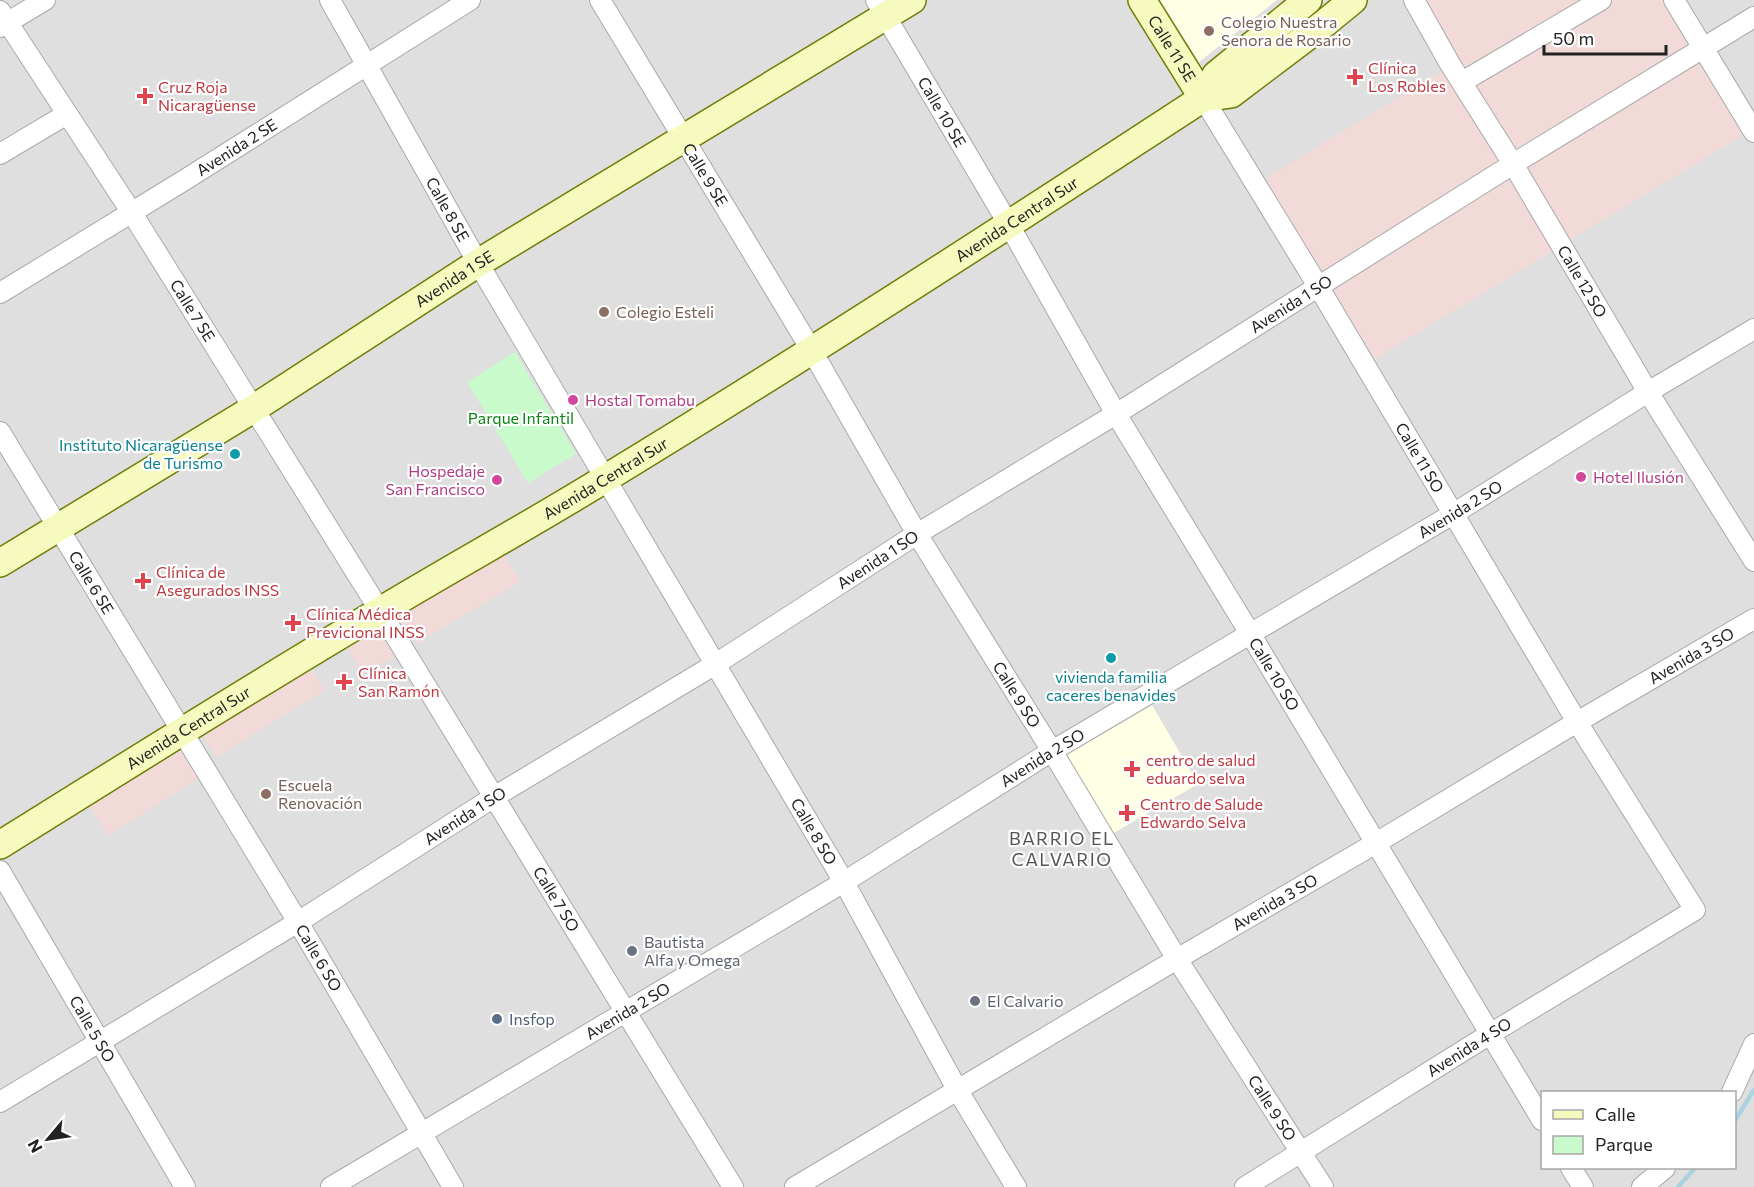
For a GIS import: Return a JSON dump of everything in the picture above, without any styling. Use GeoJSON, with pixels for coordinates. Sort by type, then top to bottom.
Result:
{"type":"FeatureCollection","features":[{"type":"Feature","properties":{"kind":"street"},"geometry":{"type":"LineString","coordinates":[[2,21],[45,0]]}},
{"type":"Feature","properties":{"kind":"street","name":"Calle 8 SE"},"geometry":{"type":"LineString","coordinates":[[330,0],[477,263],[604,479]]}},
{"type":"Feature","properties":{"kind":"street","name":"Avenida 2 SE"},"geometry":{"type":"LineString","coordinates":[[0,293],[132,213],[470,0]]}},
{"type":"Feature","properties":{"kind":"street","name":"Calle 9 SE"},"geometry":{"type":"LineString","coordinates":[[600,0],[812,351]]}},
{"type":"Feature","properties":{"kind":"street","name":"Avenida 1 SE"},"geometry":{"type":"LineString","coordinates":[[0,563],[253,409],[477,263],[683,138],[881,8],[912,0]]}},
{"type":"Feature","properties":{"kind":"street","name":"Calle 11 SE"},"geometry":{"type":"LineString","coordinates":[[1142,0],[1203,98]]}},
{"type":"Feature","properties":{"kind":"street","name":"Avenida Central Sur"},"geometry":{"type":"LineString","coordinates":[[1203,98],[1216,75],[1308,0]]}},
{"type":"Feature","properties":{"kind":"street","name":"Avenida Central Sur"},"geometry":{"type":"LineString","coordinates":[[0,845],[182,731],[604,479],[812,351],[1203,98],[1232,94],[1353,0]]}},
{"type":"Feature","properties":{"kind":"street","name":"Calle 12 SO"},"geometry":{"type":"LineString","coordinates":[[1414,0],[1647,392],[1754,561]]}},
{"type":"Feature","properties":{"kind":"street"},"geometry":{"type":"LineString","coordinates":[[1462,82],[1601,0]]}},
{"type":"Feature","properties":{"kind":"street"},"geometry":{"type":"LineString","coordinates":[[1674,0],[1754,132]]}},
{"type":"Feature","properties":{"kind":"street","name":"Calle 10 SE"},"geometry":{"type":"LineString","coordinates":[[881,8],[1009,225]]}},
{"type":"Feature","properties":{"kind":"street","name":"Avenida 1 SO"},"geometry":{"type":"LineString","coordinates":[[0,1102],[298,922],[494,797],[714,664],[917,534],[1116,414],[1513,164],[1754,17]]}},
{"type":"Feature","properties":{"kind":"street","name":"Calle 7 SE"},"geometry":{"type":"LineString","coordinates":[[2,21],[132,213],[380,611]]}},
{"type":"Feature","properties":{"kind":"street","name":"Calle 11 SO"},"geometry":{"type":"LineString","coordinates":[[1203,98],[1318,286],[1577,722],[1695,910]]}},
{"type":"Feature","properties":{"kind":"street"},"geometry":{"type":"LineString","coordinates":[[0,154],[67,114]]}},
{"type":"Feature","properties":{"kind":"street","name":"Calle 10 SO"},"geometry":{"type":"LineString","coordinates":[[1009,225],[1116,414],[1541,1118]]}},
{"type":"Feature","properties":{"kind":"street","name":"Avenida 2 SO"},"geometry":{"type":"LineString","coordinates":[[331,1187],[844,882],[1052,751],[1453,514],[1647,392],[1754,329]]}},
{"type":"Feature","properties":{"kind":"street","name":"Calle 9 SO"},"geometry":{"type":"LineString","coordinates":[[812,351],[917,534],[1052,751],[1177,959],[1323,1187]]}},
{"type":"Feature","properties":{"kind":"street","name":"Calle 6 SE"},"geometry":{"type":"LineString","coordinates":[[0,432],[182,731]]}},
{"type":"Feature","properties":{"kind":"street","name":"Calle 8 SO"},"geometry":{"type":"LineString","coordinates":[[604,479],[844,882],[958,1091],[1016,1187]]}},
{"type":"Feature","properties":{"kind":"street","name":"Calle 7 SO"},"geometry":{"type":"LineString","coordinates":[[380,611],[733,1187]]}},
{"type":"Feature","properties":{"kind":"street","name":"Avenida 3 SO"},"geometry":{"type":"LineString","coordinates":[[795,1187],[1754,619]]}},
{"type":"Feature","properties":{"kind":"street","name":"Calle 6 SO"},"geometry":{"type":"LineString","coordinates":[[182,731],[298,922],[453,1187]]}},
{"type":"Feature","properties":{"kind":"street","name":"Calle 5 SO"},"geometry":{"type":"LineString","coordinates":[[0,871],[185,1187]]}},
{"type":"Feature","properties":{"kind":"street","name":"Avenida 4 SO"},"geometry":{"type":"LineString","coordinates":[[1245,1187],[1490,1034],[1695,910]]}},
{"type":"Feature","properties":{"kind":"street"},"geometry":{"type":"LineString","coordinates":[[1732,1091],[1754,1044]]}},
{"type":"Feature","properties":{"kind":"street"},"geometry":{"type":"LineString","coordinates":[[1572,1169],[1583,1187]]}},
{"type":"Feature","properties":{"kind":"street"},"geometry":{"type":"LineString","coordinates":[[1642,1187],[1663,1169]]}},
{"type":"Feature","properties":{"kind":"shaded area"},"geometry":{"type":"Polygon","coordinates":[[[0,0],[1754,0],[1754,1187],[0,1187],[0,0]]]}},
{"type":"Feature","properties":{"kind":"shaded area","name":"Colegio Nuestra Senora de Rosario"},"geometry":{"type":"Polygon","coordinates":[[[1160,0],[1277,0],[1199,62],[1160,0]]]}},
{"type":"Feature","properties":{"kind":"shaded area"},"geometry":{"type":"Polygon","coordinates":[[[1407,0],[1665,0],[1746,133],[1375,359],[1265,179],[1445,69],[1407,0]]]}},
{"type":"Feature","properties":{"kind":"shaded area"},"geometry":{"type":"Polygon","coordinates":[[[502,551],[520,582],[416,644],[398,615],[502,551]]]}},
{"type":"Feature","properties":{"kind":"shaded area"},"geometry":{"type":"Polygon","coordinates":[[[377,627],[394,656],[363,675],[346,645],[377,627]]]}},
{"type":"Feature","properties":{"kind":"shaded area"},"geometry":{"type":"Polygon","coordinates":[[[310,667],[325,690],[216,757],[202,734],[310,667]]]}},
{"type":"Feature","properties":{"kind":"shaded area","name":"centro de salud eduardo selva"},"geometry":{"type":"Polygon","coordinates":[[[1152,705],[1198,784],[1112,834],[1066,755],[1152,705]]]}},
{"type":"Feature","properties":{"kind":"shaded area"},"geometry":{"type":"Polygon","coordinates":[[[179,747],[199,778],[108,836],[89,804],[179,747]]]}},
{"type":"Feature","properties":{"kind":"green space","name":"Parque Infantil"},"geometry":{"type":"Polygon","coordinates":[[[515,352],[576,454],[528,483],[467,382],[515,352]]]}},
{"type":"Feature","properties":{"kind":"waterway"},"geometry":{"type":"LineString","coordinates":[[1736,1119],[1754,1090]]}},
{"type":"Feature","properties":{"kind":"waterway"},"geometry":{"type":"LineString","coordinates":[[1678,1187],[1694,1169]]}},
{"type":"Feature","properties":{"kind":"place","name":"Colegio Nuestra Senora de Rosario"},"geometry":{"type":"Point","coordinates":[1209,31]}},
{"type":"Feature","properties":{"kind":"place","name":"Clínica Los Robles"},"geometry":{"type":"Point","coordinates":[1355,77]}},
{"type":"Feature","properties":{"kind":"place","name":"Cruz Roja Nicaragüense"},"geometry":{"type":"Point","coordinates":[145,96]}},
{"type":"Feature","properties":{"kind":"place","name":"Colegio Esteli"},"geometry":{"type":"Point","coordinates":[604,312]}},
{"type":"Feature","properties":{"kind":"place","name":"Hostal Tomabu"},"geometry":{"type":"Point","coordinates":[573,400]}},
{"type":"Feature","properties":{"kind":"place","name":"Instituto Nicaragüense de Turismo"},"geometry":{"type":"Point","coordinates":[235,454]}},
{"type":"Feature","properties":{"kind":"place","name":"Hotel Ilusión"},"geometry":{"type":"Point","coordinates":[1581,477]}},
{"type":"Feature","properties":{"kind":"place","name":"Hospedaje San Francisco"},"geometry":{"type":"Point","coordinates":[497,480]}},
{"type":"Feature","properties":{"kind":"place","name":"Clínica de Asegurados INSS"},"geometry":{"type":"Point","coordinates":[143,581]}},
{"type":"Feature","properties":{"kind":"place","name":"Clínica Médica Previcional INSS"},"geometry":{"type":"Point","coordinates":[293,623]}},
{"type":"Feature","properties":{"kind":"place","name":"vivienda familia caceres benavides"},"geometry":{"type":"Point","coordinates":[1111,658]}},
{"type":"Feature","properties":{"kind":"place","name":"Clínica San Ramón"},"geometry":{"type":"Point","coordinates":[344,682]}},
{"type":"Feature","properties":{"kind":"place","name":"centro de salud eduardo selva"},"geometry":{"type":"Point","coordinates":[1132,769]}},
{"type":"Feature","properties":{"kind":"place","name":"Escuela Renovación"},"geometry":{"type":"Point","coordinates":[266,794]}},
{"type":"Feature","properties":{"kind":"place","name":"Centro de Salude Edwardo Selva"},"geometry":{"type":"Point","coordinates":[1127,813]}},
{"type":"Feature","properties":{"kind":"place","name":"Bautista Alfa y Omega"},"geometry":{"type":"Point","coordinates":[632,951]}},
{"type":"Feature","properties":{"kind":"place","name":"El Calvario"},"geometry":{"type":"Point","coordinates":[975,1001]}},
{"type":"Feature","properties":{"kind":"place","name":"Insfop"},"geometry":{"type":"Point","coordinates":[497,1019]}},
{"type":"Feature","properties":{"kind":"district","name":"BARRIO EL CALVARIO"},"geometry":{"type":"Point","coordinates":[1062,849]}}]}
